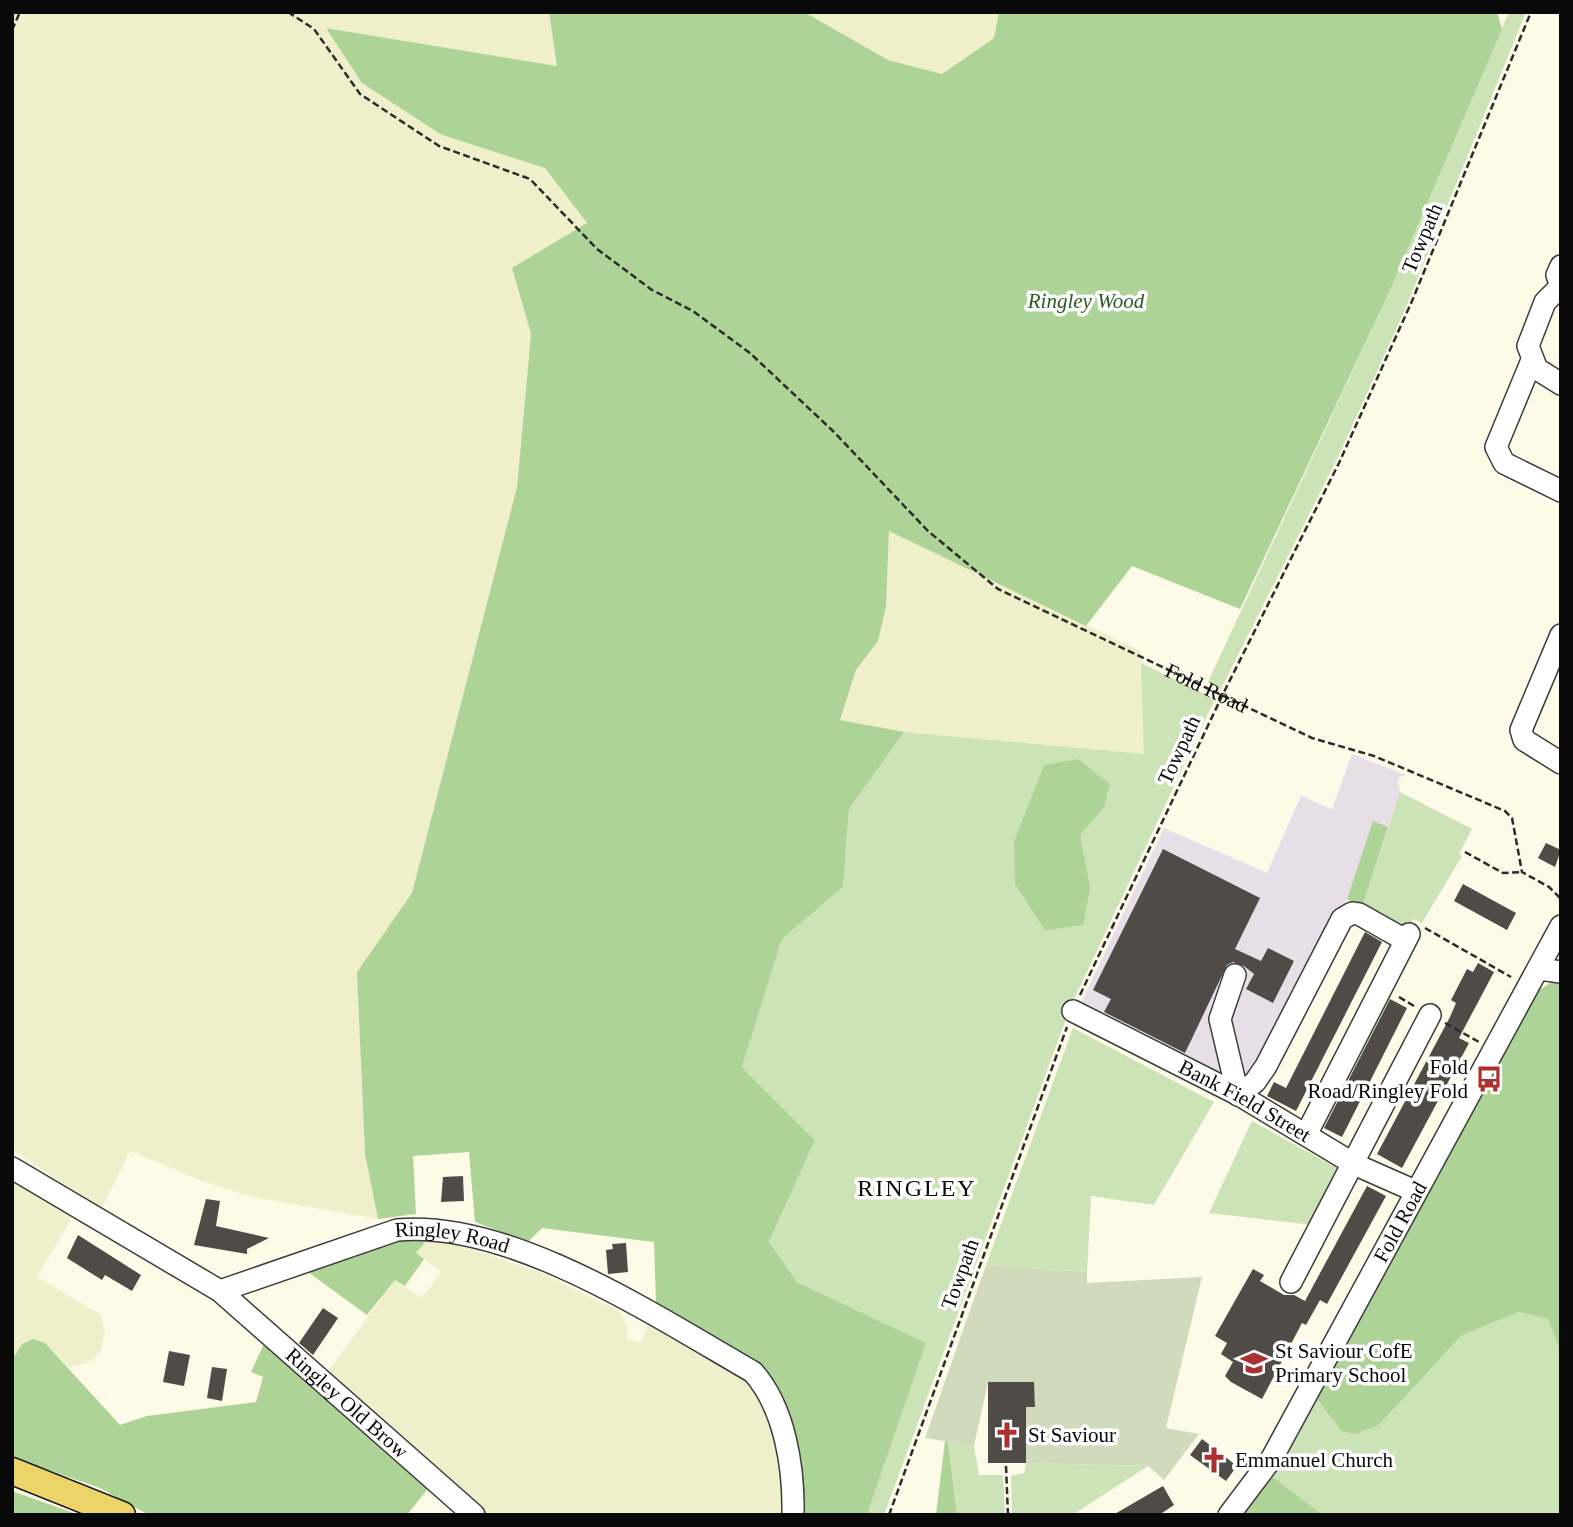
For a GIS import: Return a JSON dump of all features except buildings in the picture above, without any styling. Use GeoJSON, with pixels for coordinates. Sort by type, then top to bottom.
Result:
{"type":"FeatureCollection","features":[{"type":"Feature","properties":{"kind":"main road"},"geometry":{"type":"LineString","coordinates":[[12,1471],[122,1515]]}},
{"type":"Feature","properties":{"kind":"street"},"geometry":{"type":"LineString","coordinates":[[1561,266],[1557,275],[1561,286],[1545,302],[1528,338],[1532,360],[1541,372],[1561,383]]}},
{"type":"Feature","properties":{"kind":"street"},"geometry":{"type":"LineString","coordinates":[[1532,360],[1498,440],[1497,453],[1504,463],[1561,491]]}},
{"type":"Feature","properties":{"kind":"street"},"geometry":{"type":"LineString","coordinates":[[1561,635],[1521,730],[1524,740],[1561,763]]}},
{"type":"Feature","properties":{"kind":"street"},"geometry":{"type":"LineString","coordinates":[[1235,975],[1220,1019],[1238,1095],[1255,1082],[1266,1066],[1342,919],[1352,913],[1359,914],[1407,937],[1307,1133]]}},
{"type":"Feature","properties":{"kind":"street","name":"Fold Road"},"geometry":{"type":"LineString","coordinates":[[1229,1515],[1272,1458],[1561,926]]}},
{"type":"Feature","properties":{"kind":"street"},"geometry":{"type":"LineString","coordinates":[[1534,978],[1561,972]]}},
{"type":"Feature","properties":{"kind":"street","name":"Bank Field Street"},"geometry":{"type":"LineString","coordinates":[[1073,1011],[1238,1095],[1307,1133],[1354,1164],[1415,1191]]}},
{"type":"Feature","properties":{"kind":"street"},"geometry":{"type":"LineString","coordinates":[[1291,1282],[1430,1015]]}},
{"type":"Feature","properties":{"kind":"street"},"geometry":{"type":"LineString","coordinates":[[12,1168],[220,1291]]}},
{"type":"Feature","properties":{"kind":"street","name":"Ringley Road"},"geometry":{"type":"LineString","coordinates":[[220,1291],[397,1230],[423,1227],[455,1230],[512,1248],[639,1306],[753,1372],[768,1388],[790,1458],[793,1515]]}},
{"type":"Feature","properties":{"kind":"street","name":"Ringley Old Brow"},"geometry":{"type":"LineString","coordinates":[[220,1291],[474,1515]]}},
{"type":"Feature","properties":{"kind":"path"},"geometry":{"type":"LineString","coordinates":[[12,30],[20,12]]}},
{"type":"Feature","properties":{"kind":"path","name":"Fold Road"},"geometry":{"type":"LineString","coordinates":[[288,12],[314,29],[360,94],[439,146],[530,179],[597,249],[652,290],[693,311],[750,353],[834,432],[928,531],[998,589],[1312,738],[1374,756],[1505,811],[1513,818],[1522,872]]}},
{"type":"Feature","properties":{"kind":"path","name":"Towpath"},"geometry":{"type":"LineString","coordinates":[[890,1515],[1073,1011],[1222,696],[1339,463],[1401,326],[1531,12]]}},
{"type":"Feature","properties":{"kind":"path"},"geometry":{"type":"LineString","coordinates":[[1465,852],[1503,873],[1522,872],[1549,887],[1561,899]]}},
{"type":"Feature","properties":{"kind":"path"},"geometry":{"type":"LineString","coordinates":[[1407,937],[1415,922],[1534,978]]}},
{"type":"Feature","properties":{"kind":"path"},"geometry":{"type":"LineString","coordinates":[[1006,1466],[1008,1515]]}},
{"type":"Feature","properties":{"kind":"shaded area"},"geometry":{"type":"Polygon","coordinates":[[[1352,754],[1406,775],[1400,777],[1398,782],[1400,792],[1388,827],[1373,822],[1347,899],[1248,1092],[1080,1005],[1164,828],[1267,873],[1301,796],[1332,809],[1352,754]]]}},
{"type":"Feature","properties":{"kind":"green space"},"geometry":{"type":"Polygon","coordinates":[[[12,12],[549,12],[558,66],[327,28],[442,135],[545,168],[587,223],[512,269],[531,334],[517,487],[412,893],[357,972],[365,1154],[378,1219],[252,1197],[200,1180],[130,1151],[102,1208],[12,1150],[12,12]]]}},
{"type":"Feature","properties":{"kind":"green space","name":"Ringley Wood"},"geometry":{"type":"Polygon","coordinates":[[[549,12],[804,12],[888,60],[942,74],[994,38],[999,12],[1497,12],[1502,29],[1391,288],[1240,609],[1132,566],[1086,626],[889,531],[886,607],[878,641],[856,670],[840,720],[904,732],[849,809],[843,887],[782,939],[742,1067],[815,1140],[769,1241],[797,1282],[926,1343],[867,1515],[802,1515],[759,1365],[656,1303],[654,1242],[542,1228],[528,1242],[475,1222],[469,1152],[413,1156],[416,1214],[378,1219],[365,1154],[357,972],[412,893],[517,487],[531,334],[512,268],[587,223],[545,168],[442,135],[362,83],[326,28],[557,66],[549,12]]]}},
{"type":"Feature","properties":{"kind":"green space"},"geometry":{"type":"Polygon","coordinates":[[[804,12],[999,12],[994,37],[942,74],[888,60],[804,12]]]}},
{"type":"Feature","properties":{"kind":"green space"},"geometry":{"type":"Polygon","coordinates":[[[1509,12],[1526,12],[1404,312],[1338,457],[1221,689],[1208,682],[1391,288],[1509,12]]]}},
{"type":"Feature","properties":{"kind":"green space"},"geometry":{"type":"Polygon","coordinates":[[[889,530],[1141,651],[1145,755],[904,732],[840,721],[856,670],[878,641],[886,607],[889,530]]]}},
{"type":"Feature","properties":{"kind":"green space"},"geometry":{"type":"Polygon","coordinates":[[[1141,663],[1215,699],[1070,1008],[884,1515],[867,1515],[926,1343],[797,1282],[769,1240],[815,1140],[742,1067],[782,939],[843,887],[849,809],[904,732],[1144,754],[1141,663]]]}},
{"type":"Feature","properties":{"kind":"green space"},"geometry":{"type":"Polygon","coordinates":[[[1078,759],[1110,784],[1104,807],[1080,835],[1090,888],[1083,925],[1045,930],[1015,884],[1014,842],[1044,765],[1078,759]]]}},
{"type":"Feature","properties":{"kind":"green space"},"geometry":{"type":"Polygon","coordinates":[[[1400,792],[1472,829],[1459,854],[1462,856],[1422,923],[1413,919],[1407,930],[1362,907],[1400,792]]]}},
{"type":"Feature","properties":{"kind":"green space"},"geometry":{"type":"Polygon","coordinates":[[[1373,821],[1388,827],[1362,907],[1347,899],[1373,821]]]}},
{"type":"Feature","properties":{"kind":"green space"},"geometry":{"type":"Polygon","coordinates":[[[1552,982],[1561,983],[1561,1354],[1548,1319],[1519,1312],[1462,1335],[1379,1425],[1355,1434],[1341,1431],[1317,1399],[1539,990],[1552,982]]]}},
{"type":"Feature","properties":{"kind":"green space"},"geometry":{"type":"Polygon","coordinates":[[[1073,1028],[1214,1102],[1154,1205],[1091,1196],[1087,1272],[986,1265],[1073,1028]]]}},
{"type":"Feature","properties":{"kind":"green space"},"geometry":{"type":"Polygon","coordinates":[[[1252,1121],[1342,1171],[1313,1225],[1209,1213],[1252,1121]]]}},
{"type":"Feature","properties":{"kind":"green space"},"geometry":{"type":"Polygon","coordinates":[[[12,1177],[74,1214],[37,1277],[101,1315],[105,1332],[101,1351],[91,1361],[69,1368],[45,1343],[12,1360],[12,1177]]]}},
{"type":"Feature","properties":{"kind":"green space"},"geometry":{"type":"Polygon","coordinates":[[[407,1239],[428,1239],[416,1253],[424,1259],[405,1286],[395,1280],[367,1315],[304,1269],[407,1239]]]}},
{"type":"Feature","properties":{"kind":"green space"},"geometry":{"type":"Polygon","coordinates":[[[428,1239],[459,1245],[539,1272],[619,1311],[628,1327],[627,1339],[640,1343],[649,1323],[736,1372],[751,1385],[762,1402],[782,1469],[784,1515],[485,1515],[324,1377],[395,1280],[422,1298],[441,1272],[416,1253],[428,1239]]]}},
{"type":"Feature","properties":{"kind":"green space"},"geometry":{"type":"Polygon","coordinates":[[[986,1265],[1087,1272],[1087,1283],[1202,1277],[1166,1428],[1199,1434],[1164,1480],[1148,1466],[1026,1463],[1026,1407],[1035,1407],[1034,1382],[988,1382],[974,1446],[925,1438],[986,1265]]]}},
{"type":"Feature","properties":{"kind":"green space"},"geometry":{"type":"Polygon","coordinates":[[[1519,1312],[1548,1319],[1561,1354],[1561,1515],[1323,1515],[1269,1474],[1317,1399],[1341,1431],[1379,1425],[1462,1335],[1519,1312]]]}},
{"type":"Feature","properties":{"kind":"green space"},"geometry":{"type":"Polygon","coordinates":[[[33,1339],[45,1343],[120,1425],[147,1416],[256,1402],[263,1377],[251,1372],[264,1344],[430,1486],[407,1515],[149,1515],[100,1488],[12,1457],[12,1360],[22,1344],[33,1339]]]}},
{"type":"Feature","properties":{"kind":"green space"},"geometry":{"type":"Polygon","coordinates":[[[945,1441],[948,1442],[957,1515],[936,1515],[945,1441]]]}},
{"type":"Feature","properties":{"kind":"green space"},"geometry":{"type":"Polygon","coordinates":[[[948,1442],[974,1446],[979,1475],[1003,1475],[1005,1515],[957,1515],[948,1442]]]}},
{"type":"Feature","properties":{"kind":"green space"},"geometry":{"type":"Polygon","coordinates":[[[1026,1463],[1148,1466],[1072,1515],[1012,1515],[1011,1476],[1024,1473],[1026,1463]]]}},
{"type":"Feature","properties":{"kind":"green space"},"geometry":{"type":"Polygon","coordinates":[[[1269,1474],[1323,1515],[1243,1515],[1269,1474]]]}},
{"type":"Feature","properties":{"kind":"green space"},"geometry":{"type":"Polygon","coordinates":[[[12,1491],[79,1515],[12,1515],[12,1491]]]}},
{"type":"Feature","properties":{"kind":"place","name":"Fold Road/Ringley Fold"},"geometry":{"type":"Point","coordinates":[1489,1079]}},
{"type":"Feature","properties":{"kind":"place","name":"St Saviour CofE Primary School"},"geometry":{"type":"Point","coordinates":[1254,1363]}},
{"type":"Feature","properties":{"kind":"place","name":"St Saviour"},"geometry":{"type":"Point","coordinates":[1007,1435]}},
{"type":"Feature","properties":{"kind":"place","name":"Emmanuel Church"},"geometry":{"type":"Point","coordinates":[1214,1460]}},
{"type":"Feature","properties":{"kind":"district","name":"RINGLEY"},"geometry":{"type":"Point","coordinates":[917,1188]}}]}
